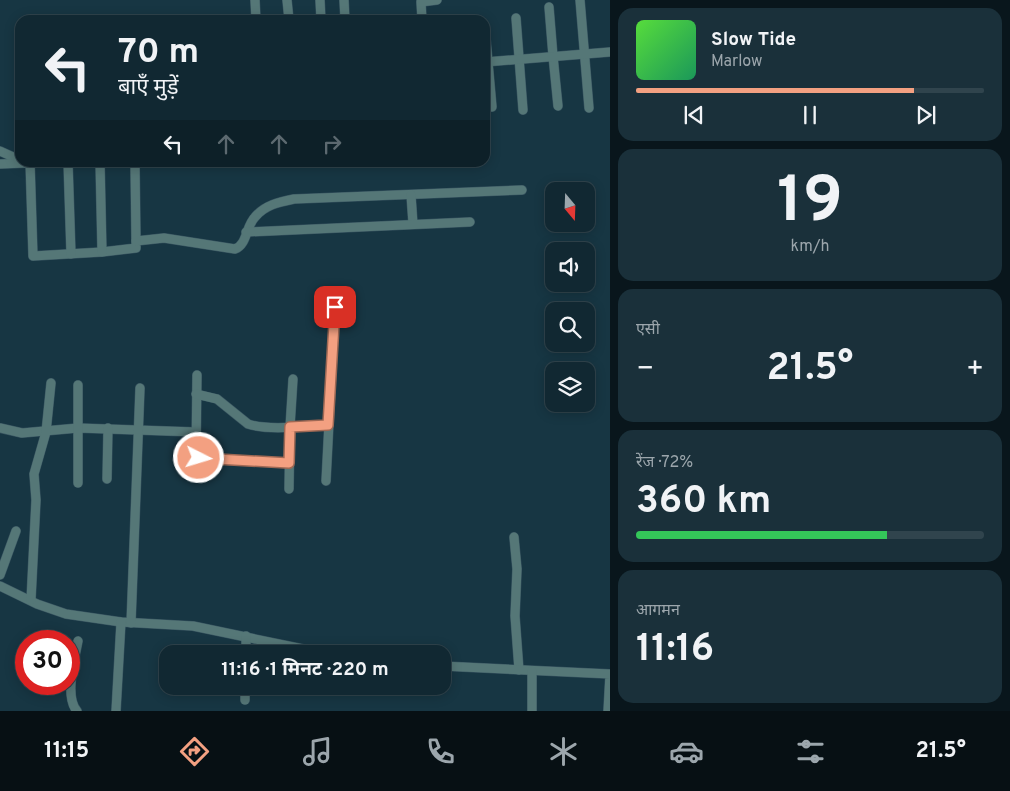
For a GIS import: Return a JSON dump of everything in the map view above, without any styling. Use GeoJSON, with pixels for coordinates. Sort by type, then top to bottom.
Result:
{"type":"FeatureCollection","features":[{"type":"Feature","properties":{"kind":"street"},"geometry":{"type":"LineString","coordinates":[[255,0],[256,15]]}},
{"type":"Feature","properties":{"kind":"street"},"geometry":{"type":"LineString","coordinates":[[287,0],[288,15]]}},
{"type":"Feature","properties":{"kind":"street"},"geometry":{"type":"LineString","coordinates":[[320,0],[321,15]]}},
{"type":"Feature","properties":{"kind":"street"},"geometry":{"type":"LineString","coordinates":[[344,0],[345,15]]}},
{"type":"Feature","properties":{"kind":"street"},"geometry":{"type":"LineString","coordinates":[[422,15],[421,1],[437,0]]}},
{"type":"Feature","properties":{"kind":"street"},"geometry":{"type":"LineString","coordinates":[[580,0],[589,108]]}},
{"type":"Feature","properties":{"kind":"street"},"geometry":{"type":"LineString","coordinates":[[549,7],[558,106]]}},
{"type":"Feature","properties":{"kind":"street"},"geometry":{"type":"LineString","coordinates":[[516,18],[523,110]]}},
{"type":"Feature","properties":{"kind":"street"},"geometry":{"type":"LineString","coordinates":[[490,62],[610,52]]}},
{"type":"Feature","properties":{"kind":"street"},"geometry":{"type":"LineString","coordinates":[[490,89],[492,107]]}},
{"type":"Feature","properties":{"kind":"street"},"geometry":{"type":"LineString","coordinates":[[0,151],[15,157]]}},
{"type":"Feature","properties":{"kind":"street"},"geometry":{"type":"LineString","coordinates":[[0,164],[15,163]]}},
{"type":"Feature","properties":{"kind":"street"},"geometry":{"type":"LineString","coordinates":[[27,167],[32,256],[136,248],[135,167]]}},
{"type":"Feature","properties":{"kind":"street"},"geometry":{"type":"LineString","coordinates":[[68,167],[71,254]]}},
{"type":"Feature","properties":{"kind":"street"},"geometry":{"type":"LineString","coordinates":[[100,167],[102,252]]}},
{"type":"Feature","properties":{"kind":"street"},"geometry":{"type":"LineString","coordinates":[[136,241],[164,238],[235,249],[239,248],[254,218],[265,208],[282,201],[294,199],[522,190]]}},
{"type":"Feature","properties":{"kind":"street"},"geometry":{"type":"LineString","coordinates":[[411,195],[413,224]]}},
{"type":"Feature","properties":{"kind":"street"},"geometry":{"type":"LineString","coordinates":[[246,232],[470,222]]}},
{"type":"Feature","properties":{"kind":"street"},"geometry":{"type":"LineString","coordinates":[[326,481],[335,307]]}},
{"type":"Feature","properties":{"kind":"street"},"geometry":{"type":"LineString","coordinates":[[197,375],[196,452],[198,457],[203,459],[289,463]]}},
{"type":"Feature","properties":{"kind":"street"},"geometry":{"type":"LineString","coordinates":[[289,489],[293,379]]}},
{"type":"Feature","properties":{"kind":"street"},"geometry":{"type":"LineString","coordinates":[[31,600],[36,500],[34,474],[46,432],[51,383]]}},
{"type":"Feature","properties":{"kind":"street"},"geometry":{"type":"LineString","coordinates":[[78,385],[78,483]]}},
{"type":"Feature","properties":{"kind":"street"},"geometry":{"type":"LineString","coordinates":[[131,623],[140,388]]}},
{"type":"Feature","properties":{"kind":"street"},"geometry":{"type":"LineString","coordinates":[[196,394],[217,399],[248,424],[254,426],[328,425]]}},
{"type":"Feature","properties":{"kind":"street"},"geometry":{"type":"LineString","coordinates":[[0,428],[22,433],[78,428],[196,432]]}},
{"type":"Feature","properties":{"kind":"street"},"geometry":{"type":"LineString","coordinates":[[107,479],[108,428]]}},
{"type":"Feature","properties":{"kind":"street"},"geometry":{"type":"LineString","coordinates":[[0,575],[16,531]]}},
{"type":"Feature","properties":{"kind":"street"},"geometry":{"type":"LineString","coordinates":[[514,537],[517,569],[515,616],[519,670]]}},
{"type":"Feature","properties":{"kind":"street"},"geometry":{"type":"LineString","coordinates":[[0,586],[66,614],[131,623],[193,626],[285,645]]}},
{"type":"Feature","properties":{"kind":"street"},"geometry":{"type":"LineString","coordinates":[[116,711],[121,622]]}},
{"type":"Feature","properties":{"kind":"street"},"geometry":{"type":"LineString","coordinates":[[246,636],[246,645]]}},
{"type":"Feature","properties":{"kind":"street"},"geometry":{"type":"LineString","coordinates":[[451,666],[610,674],[608,711]]}},
{"type":"Feature","properties":{"kind":"street"},"geometry":{"type":"LineString","coordinates":[[532,671],[532,711]]}},
{"type":"Feature","properties":{"kind":"street"},"geometry":{"type":"LineString","coordinates":[[72,695],[72,702],[77,711]]}},
{"type":"Feature","properties":{"kind":"street"},"geometry":{"type":"LineString","coordinates":[[245,695],[245,700]]}},
{"type":"Feature","properties":{"kind":"route"},"geometry":{"type":"LineString","coordinates":[[199,458],[289,463],[290,427],[328,425],[335,307]]}}]}
